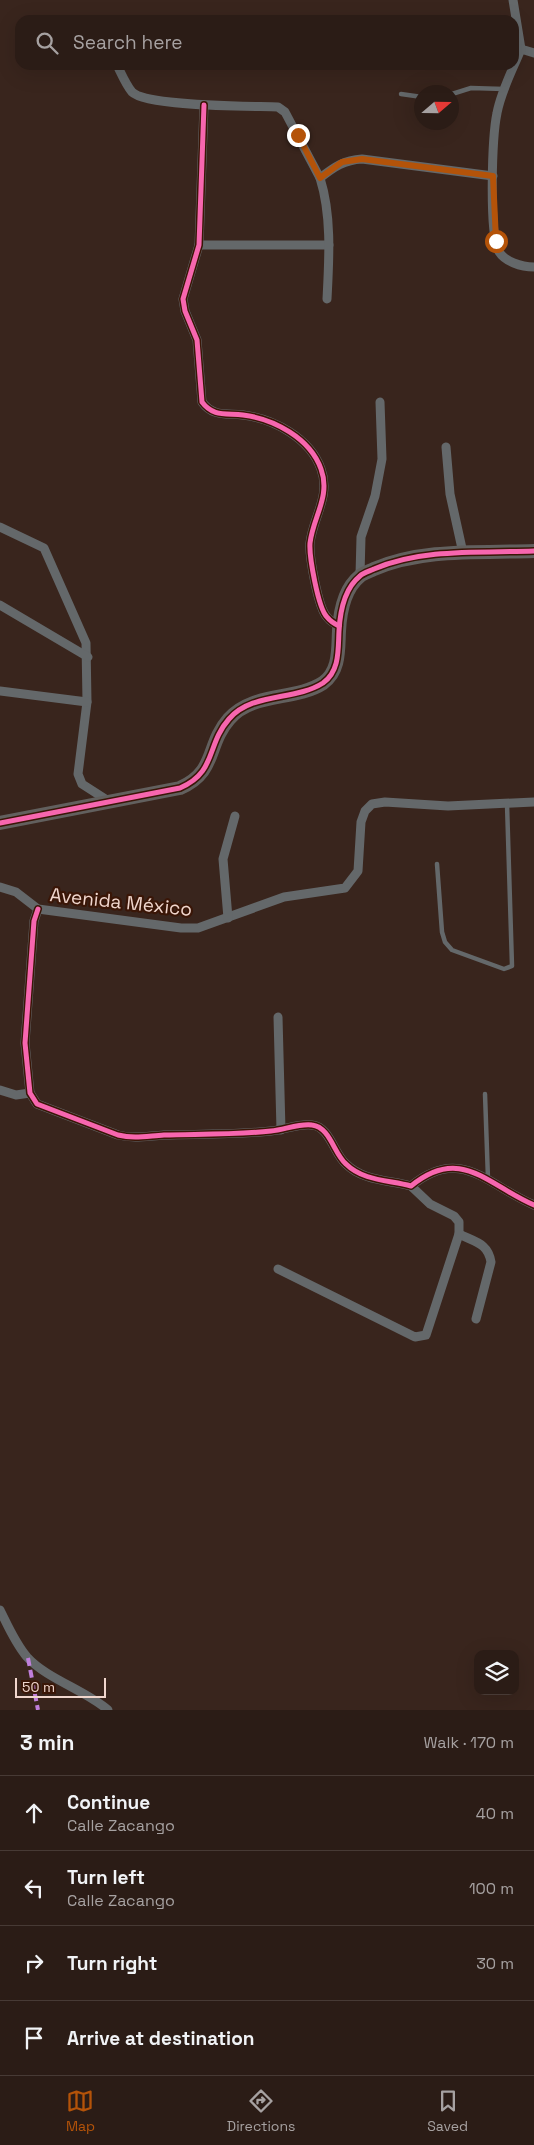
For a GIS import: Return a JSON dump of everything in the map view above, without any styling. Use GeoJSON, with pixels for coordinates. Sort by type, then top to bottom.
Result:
{"type":"FeatureCollection","features":[{"type":"Feature","properties":{"kind":"street"},"geometry":{"type":"LineString","coordinates":[[513,0],[515,15]]}},
{"type":"Feature","properties":{"kind":"street"},"geometry":{"type":"LineString","coordinates":[[519,37],[521,49],[519,54]]}},
{"type":"Feature","properties":{"kind":"street"},"geometry":{"type":"LineString","coordinates":[[521,49],[534,53]]}},
{"type":"Feature","properties":{"kind":"street"},"geometry":{"type":"LineString","coordinates":[[120,70],[132,92],[144,99],[204,105],[278,107],[285,112],[320,178],[324,190],[329,245],[327,299]]}},
{"type":"Feature","properties":{"kind":"street"},"geometry":{"type":"LineString","coordinates":[[512,70],[504,89],[495,125],[493,176],[494,231],[498,251],[509,261],[524,267],[534,267]]}},
{"type":"Feature","properties":{"kind":"street"},"geometry":{"type":"LineString","coordinates":[[204,105],[199,245],[183,299],[185,311],[197,340],[202,402],[214,413],[259,418],[284,428],[309,448],[317,461],[324,484],[324,498],[313,532],[310,551],[326,617],[339,626]]}},
{"type":"Feature","properties":{"kind":"street"},"geometry":{"type":"LineString","coordinates":[[320,178],[342,162],[362,159],[493,176]]}},
{"type":"Feature","properties":{"kind":"street"},"geometry":{"type":"LineString","coordinates":[[199,245],[329,245]]}},
{"type":"Feature","properties":{"kind":"street"},"geometry":{"type":"LineString","coordinates":[[360,575],[360,537],[375,496],[382,460],[380,402]]}},
{"type":"Feature","properties":{"kind":"street"},"geometry":{"type":"LineString","coordinates":[[446,447],[450,494],[463,553]]}},
{"type":"Feature","properties":{"kind":"street"},"geometry":{"type":"LineString","coordinates":[[0,527],[44,548],[86,643],[88,657],[87,702],[78,774],[82,784],[110,802]]}},
{"type":"Feature","properties":{"kind":"street"},"geometry":{"type":"LineString","coordinates":[[0,824],[180,788],[192,782],[206,769],[223,728],[238,712],[254,703],[322,683],[336,664],[339,626],[347,594],[360,575],[411,556],[534,550]]}},
{"type":"Feature","properties":{"kind":"street"},"geometry":{"type":"LineString","coordinates":[[0,605],[88,657]]}},
{"type":"Feature","properties":{"kind":"street"},"geometry":{"type":"LineString","coordinates":[[0,691],[87,702]]}},
{"type":"Feature","properties":{"kind":"street","name":"Avenida México"},"geometry":{"type":"LineString","coordinates":[[0,887],[16,892],[38,909],[181,928],[198,928],[284,897],[346,888],[358,871],[361,822],[365,811],[372,804],[385,802],[440,806],[534,802]]}},
{"type":"Feature","properties":{"kind":"street"},"geometry":{"type":"LineString","coordinates":[[228,918],[223,859],[235,816]]}},
{"type":"Feature","properties":{"kind":"street"},"geometry":{"type":"LineString","coordinates":[[38,909],[34,921],[26,1043],[30,1093],[37,1104],[51,1111],[132,1138],[163,1135],[235,1135],[281,1130],[311,1124],[319,1127],[345,1164],[354,1171],[371,1178],[410,1186],[430,1204],[454,1216],[459,1222],[459,1234],[430,1324],[426,1335],[420,1338],[278,1269]]}},
{"type":"Feature","properties":{"kind":"street"},"geometry":{"type":"LineString","coordinates":[[278,1017],[281,1130]]}},
{"type":"Feature","properties":{"kind":"street"},"geometry":{"type":"LineString","coordinates":[[0,1090],[16,1095],[30,1093]]}},
{"type":"Feature","properties":{"kind":"street"},"geometry":{"type":"LineString","coordinates":[[410,1186],[423,1175],[451,1166],[488,1179],[534,1205]]}},
{"type":"Feature","properties":{"kind":"street"},"geometry":{"type":"LineString","coordinates":[[459,1234],[486,1247],[490,1253],[491,1262],[476,1319]]}},
{"type":"Feature","properties":{"kind":"street"},"geometry":{"type":"LineString","coordinates":[[0,1610],[14,1640],[28,1658],[96,1699],[108,1710]]}},
{"type":"Feature","properties":{"kind":"lane"},"geometry":{"type":"LineString","coordinates":[[459,92],[472,88],[504,89]]}},
{"type":"Feature","properties":{"kind":"lane"},"geometry":{"type":"LineString","coordinates":[[401,94],[414,96]]}},
{"type":"Feature","properties":{"kind":"lane"},"geometry":{"type":"LineString","coordinates":[[437,864],[442,932],[445,942],[452,950],[504,969],[510,968],[512,966],[507,804]]}},
{"type":"Feature","properties":{"kind":"lane"},"geometry":{"type":"LineString","coordinates":[[484,1094],[488,1179]]}},
{"type":"Feature","properties":{"kind":"marked path"},"geometry":{"type":"LineString","coordinates":[[28,1658],[38,1710]]}},
{"type":"Feature","properties":{"kind":"cycle path"},"geometry":{"type":"LineString","coordinates":[[204,105],[199,245],[183,299],[185,311],[197,340],[202,402],[206,407],[215,412],[255,417],[278,426],[300,439],[316,458],[324,479],[324,488],[310,543],[311,559],[320,603],[327,617],[339,626]]}},
{"type":"Feature","properties":{"kind":"cycle path"},"geometry":{"type":"LineString","coordinates":[[0,823],[180,788],[192,782],[206,766],[222,729],[238,710],[261,700],[312,689],[329,678],[337,659],[344,601],[351,587],[361,575],[393,562],[432,555],[534,551]]}},
{"type":"Feature","properties":{"kind":"cycle path"},"geometry":{"type":"LineString","coordinates":[[38,909],[34,921],[25,1043],[30,1093],[37,1104],[118,1135],[130,1137],[244,1133],[312,1125],[318,1127],[328,1136],[346,1164],[353,1170],[368,1177],[411,1186],[429,1174],[445,1169],[459,1169],[488,1179],[534,1205]]}},
{"type":"Feature","properties":{"kind":"route"},"geometry":{"type":"LineString","coordinates":[[298,135],[320,178],[342,162],[351,159],[493,176],[494,231],[496,241]]}}]}
